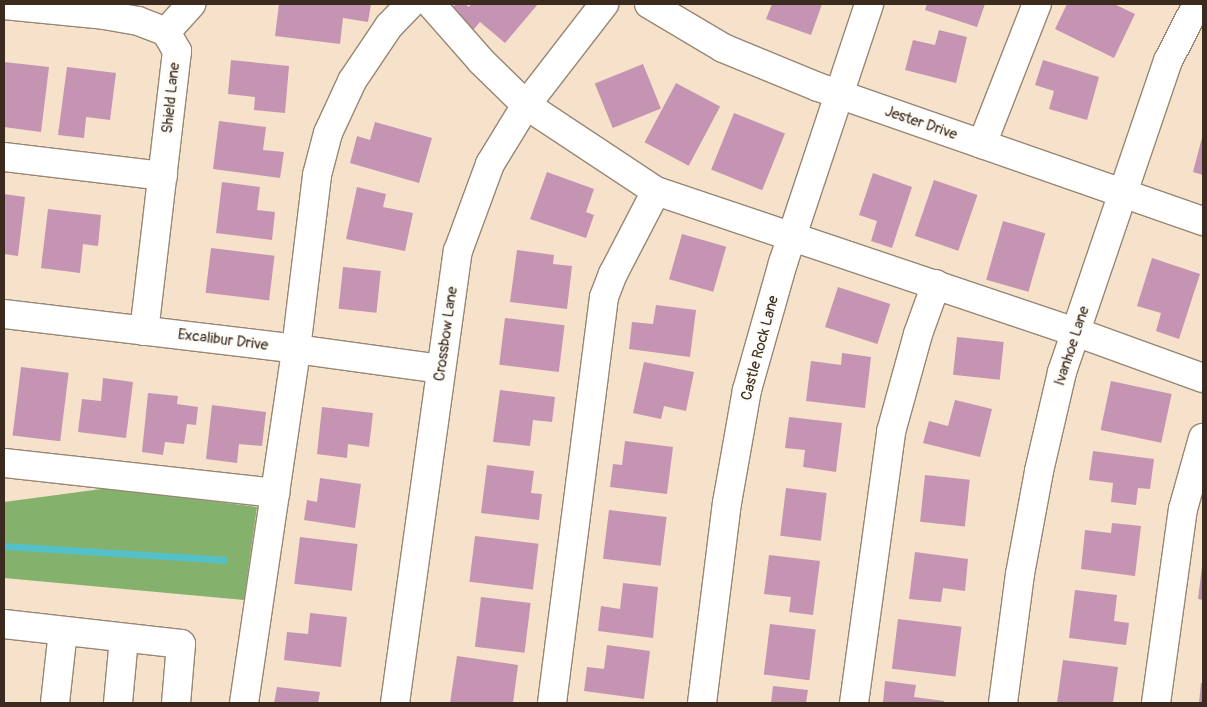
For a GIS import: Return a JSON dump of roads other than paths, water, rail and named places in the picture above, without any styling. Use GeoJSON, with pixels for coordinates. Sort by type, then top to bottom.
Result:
{"type":"FeatureCollection","features":[{"type":"Feature","properties":{"kind":"street"},"geometry":{"type":"LineString","coordinates":[[4,5],[105,9],[166,32],[191,4]]}},
{"type":"Feature","properties":{"kind":"street"},"geometry":{"type":"LineString","coordinates":[[244,703],[296,349],[317,175],[328,133],[352,81],[390,26],[410,4]]}},
{"type":"Feature","properties":{"kind":"street"},"geometry":{"type":"LineString","coordinates":[[431,4],[481,61],[526,105],[656,190],[1076,332],[1203,378]]}},
{"type":"Feature","properties":{"kind":"street","name":"Crossbow Lane"},"geometry":{"type":"LineString","coordinates":[[395,703],[458,251],[490,164],[526,105],[604,4]]}},
{"type":"Feature","properties":{"kind":"street","name":"Jester Drive"},"geometry":{"type":"LineString","coordinates":[[649,4],[723,48],[840,95],[1203,221]]}},
{"type":"Feature","properties":{"kind":"street","name":"Castle Rock Lane"},"geometry":{"type":"LineString","coordinates":[[702,703],[727,503],[747,390],[792,237],[869,4]]}},
{"type":"Feature","properties":{"kind":"street"},"geometry":{"type":"LineString","coordinates":[[982,144],[1037,4]]}},
{"type":"Feature","properties":{"kind":"street","name":"Ivanhoe Lane"},"geometry":{"type":"LineString","coordinates":[[1003,703],[1020,574],[1039,471],[1062,372],[1168,61],[1197,4]]}},
{"type":"Feature","properties":{"kind":"street","name":"Shield Lane"},"geometry":{"type":"LineString","coordinates":[[144,331],[177,51],[166,32]]}},
{"type":"Feature","properties":{"kind":"street"},"geometry":{"type":"LineString","coordinates":[[4,157],[163,176]]}},
{"type":"Feature","properties":{"kind":"street"},"geometry":{"type":"LineString","coordinates":[[552,703],[604,297],[613,274],[656,190]]}},
{"type":"Feature","properties":{"kind":"street"},"geometry":{"type":"LineString","coordinates":[[854,703],[891,432],[918,334],[936,284]]}},
{"type":"Feature","properties":{"kind":"street","name":"Excalibur Drive"},"geometry":{"type":"LineString","coordinates":[[4,314],[296,349],[441,369]]}},
{"type":"Feature","properties":{"kind":"street"},"geometry":{"type":"LineString","coordinates":[[1156,703],[1183,509],[1203,438]]}},
{"type":"Feature","properties":{"kind":"street"},"geometry":{"type":"LineString","coordinates":[[4,463],[275,493]]}},
{"type":"Feature","properties":{"kind":"street"},"geometry":{"type":"LineString","coordinates":[[4,624],[181,644],[176,703]]}},
{"type":"Feature","properties":{"kind":"street"},"geometry":{"type":"LineString","coordinates":[[55,703],[63,631]]}},
{"type":"Feature","properties":{"kind":"street"},"geometry":{"type":"LineString","coordinates":[[118,703],[124,638]]}},
{"type":"Feature","properties":{"kind":"waterway"},"geometry":{"type":"LineString","coordinates":[[4,546],[224,560]]}}]}
